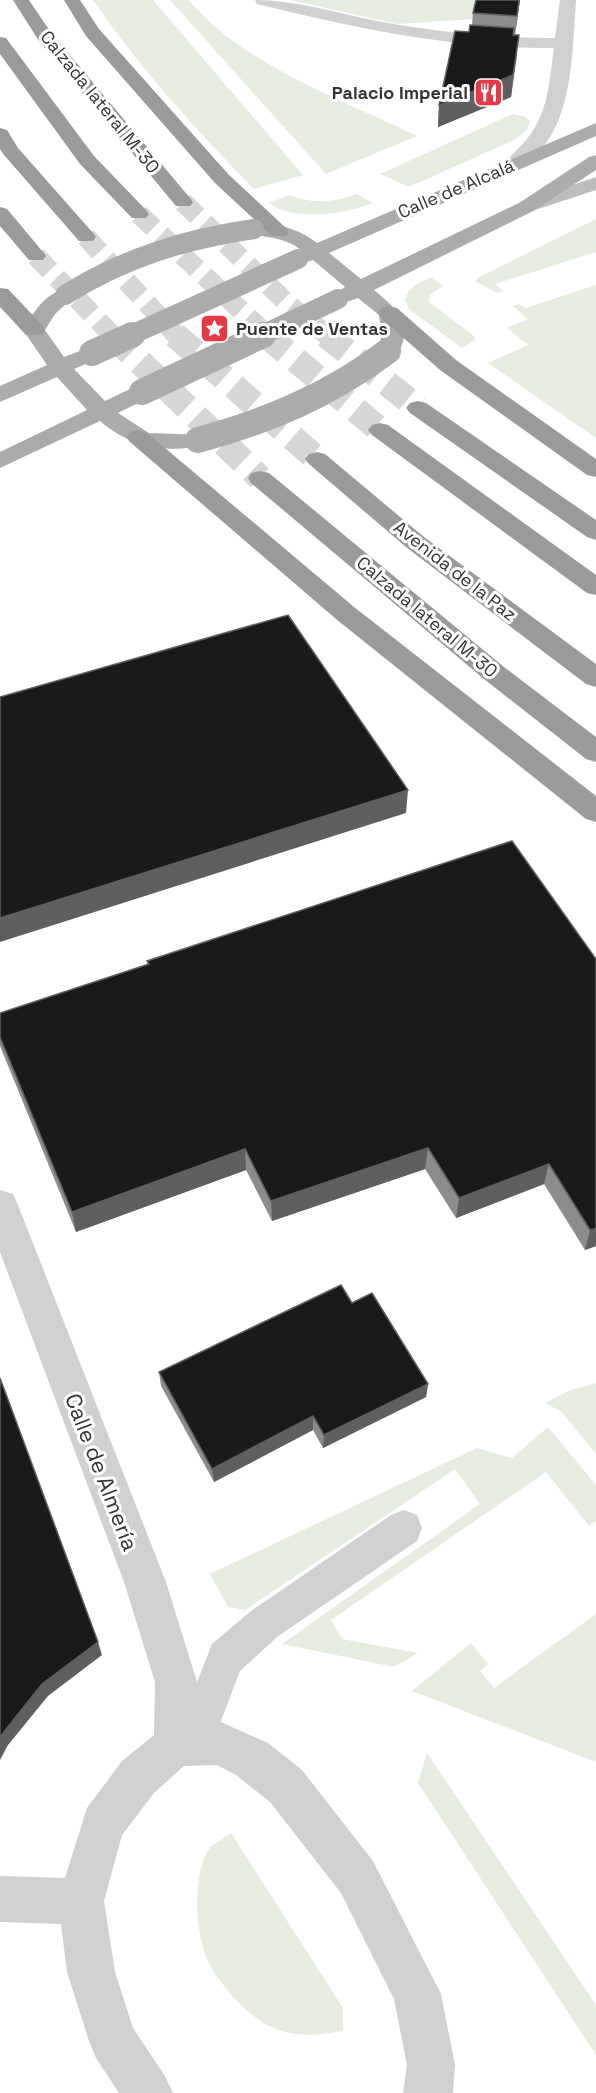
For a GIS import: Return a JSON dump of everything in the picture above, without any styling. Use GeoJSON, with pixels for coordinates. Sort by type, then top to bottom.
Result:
{"type":"FeatureCollection","features":[{"type":"Feature","properties":{"kind":"highway","name":"Calzada lateral M-30"},"geometry":{"type":"LineString","coordinates":[[21,0],[45,37],[183,202]]}},
{"type":"Feature","properties":{"kind":"highway"},"geometry":{"type":"LineString","coordinates":[[72,0],[92,32],[214,170],[242,200],[279,232]]}},
{"type":"Feature","properties":{"kind":"highway"},"geometry":{"type":"LineString","coordinates":[[0,42],[87,160],[139,214]]}},
{"type":"Feature","properties":{"kind":"highway"},"geometry":{"type":"LineString","coordinates":[[0,134],[11,151],[86,237]]}},
{"type":"Feature","properties":{"kind":"highway"},"geometry":{"type":"LineString","coordinates":[[0,213],[36,256]]}},
{"type":"Feature","properties":{"kind":"highway"},"geometry":{"type":"LineString","coordinates":[[0,294],[34,330]]}},
{"type":"Feature","properties":{"kind":"highway"},"geometry":{"type":"LineString","coordinates":[[389,313],[448,364],[596,470]]}},
{"type":"Feature","properties":{"kind":"highway"},"geometry":{"type":"LineString","coordinates":[[418,408],[596,532]]}},
{"type":"Feature","properties":{"kind":"highway"},"geometry":{"type":"LineString","coordinates":[[380,430],[596,586]]}},
{"type":"Feature","properties":{"kind":"highway"},"geometry":{"type":"LineString","coordinates":[[138,437],[345,613],[596,812]]}},
{"type":"Feature","properties":{"kind":"highway","name":"Avenida de la Paz"},"geometry":{"type":"LineString","coordinates":[[316,459],[415,542],[596,678]]}},
{"type":"Feature","properties":{"kind":"highway","name":"Calzada lateral M-30"},"geometry":{"type":"LineString","coordinates":[[260,478],[494,673],[596,752]]}},
{"type":"Feature","properties":{"kind":"main road","name":"Calle de Alcalá"},"geometry":{"type":"LineString","coordinates":[[0,395],[307,255],[596,129]]}},
{"type":"Feature","properties":{"kind":"main road","name":"Calle de Alcalá"},"geometry":{"type":"LineString","coordinates":[[0,461],[525,207],[596,161]]}},
{"type":"Feature","properties":{"kind":"main road"},"geometry":{"type":"LineString","coordinates":[[525,207],[596,183]]}},
{"type":"Feature","properties":{"kind":"main road"},"geometry":{"type":"LineString","coordinates":[[254,229],[279,232],[301,240],[307,255],[361,288],[389,313],[393,335],[388,351],[363,372],[324,395],[281,415],[198,440],[164,441],[138,437],[103,411],[60,368],[41,345],[34,330],[46,310],[65,294],[94,276],[134,257],[181,241],[254,229]]}},
{"type":"Feature","properties":{"kind":"street"},"geometry":{"type":"LineString","coordinates":[[263,0],[391,31],[523,43],[563,43]]}},
{"type":"Feature","properties":{"kind":"street"},"geometry":{"type":"LineString","coordinates":[[512,165],[537,142],[546,130],[563,43],[568,0]]}},
{"type":"Feature","properties":{"kind":"street","name":"Calle de Almería"},"geometry":{"type":"LineString","coordinates":[[0,1205],[145,1582],[176,1682],[185,1744]]}},
{"type":"Feature","properties":{"kind":"street"},"geometry":{"type":"LineString","coordinates":[[148,2093],[113,2041],[91,1972],[81,1901],[103,1824],[138,1777],[185,1744],[219,1743],[252,1759],[285,1786],[357,1877],[417,1994],[431,2065],[428,2093]]}},
{"type":"Feature","properties":{"kind":"street"},"geometry":{"type":"LineString","coordinates":[[0,1899],[81,1901]]}},
{"type":"Feature","properties":{"kind":"lane"},"geometry":{"type":"LineString","coordinates":[[185,1744],[226,1658],[264,1624],[404,1528]]}},
{"type":"Feature","properties":{"kind":"shaded area"},"geometry":{"type":"Polygon","coordinates":[[[93,0],[153,0],[303,175],[254,189],[169,98],[93,0]]]}},
{"type":"Feature","properties":{"kind":"shaded area"},"geometry":{"type":"Polygon","coordinates":[[[170,0],[189,0],[211,23],[264,62],[326,94],[417,136],[326,174],[170,0]]]}},
{"type":"Feature","properties":{"kind":"shaded area"},"geometry":{"type":"Polygon","coordinates":[[[290,0],[478,0],[474,19],[397,24],[290,0]]]}},
{"type":"Feature","properties":{"kind":"shaded area"},"geometry":{"type":"Polygon","coordinates":[[[513,114],[524,116],[530,121],[527,130],[514,140],[409,187],[380,174],[513,114]]]}},
{"type":"Feature","properties":{"kind":"shaded area"},"geometry":{"type":"Polygon","coordinates":[[[356,194],[373,203],[335,213],[306,214],[292,213],[269,203],[289,195],[306,200],[322,201],[356,194]]]}},
{"type":"Feature","properties":{"kind":"shaded area"},"geometry":{"type":"Polygon","coordinates":[[[596,219],[596,252],[495,284],[503,291],[497,293],[476,282],[477,278],[596,219]]]}},
{"type":"Feature","properties":{"kind":"shaded area"},"geometry":{"type":"Polygon","coordinates":[[[431,277],[443,286],[430,295],[429,302],[474,336],[475,340],[462,348],[410,310],[405,301],[411,289],[431,277]]]}},
{"type":"Feature","properties":{"kind":"shaded area"},"geometry":{"type":"Polygon","coordinates":[[[596,285],[596,438],[488,363],[528,345],[507,328],[528,319],[513,306],[519,304],[526,308],[596,285]]]}},
{"type":"Feature","properties":{"kind":"shaded area"},"geometry":{"type":"Polygon","coordinates":[[[596,1383],[596,1454],[562,1412],[545,1403],[571,1390],[596,1383]]]}},
{"type":"Feature","properties":{"kind":"shaded area"},"geometry":{"type":"Polygon","coordinates":[[[548,1427],[596,1485],[596,1521],[589,1526],[546,1472],[331,1620],[342,1639],[418,1653],[394,1667],[282,1644],[480,1504],[455,1469],[245,1610],[228,1607],[210,1574],[477,1448],[512,1458],[548,1427]]]}},
{"type":"Feature","properties":{"kind":"shaded area"},"geometry":{"type":"Polygon","coordinates":[[[596,1614],[596,1762],[412,1691],[471,1643],[488,1664],[480,1671],[494,1688],[596,1614]]]}},
{"type":"Feature","properties":{"kind":"shaded area"},"geometry":{"type":"Polygon","coordinates":[[[427,1753],[596,2005],[596,2055],[418,1783],[427,1753]]]}},
{"type":"Feature","properties":{"kind":"shaded area"},"geometry":{"type":"Polygon","coordinates":[[[231,1833],[343,2008],[343,2031],[298,2034],[271,2027],[244,2008],[213,1970],[200,1936],[198,1889],[200,1874],[209,1849],[231,1833]]]}},
{"type":"Feature","properties":{"kind":"building"},"geometry":{"type":"Polygon","coordinates":[[[476,0],[519,0],[517,16],[473,13],[476,0]]]}},
{"type":"Feature","properties":{"kind":"building"},"geometry":{"type":"Polygon","coordinates":[[[470,25],[514,28],[513,35],[519,35],[513,75],[439,105],[455,31],[469,32],[470,25]]]}},
{"type":"Feature","properties":{"kind":"building"},"geometry":{"type":"Polygon","coordinates":[[[288,615],[408,790],[0,918],[0,697],[288,615]]]}},
{"type":"Feature","properties":{"kind":"building"},"geometry":{"type":"Polygon","coordinates":[[[512,841],[596,959],[596,1228],[590,1230],[549,1164],[459,1198],[428,1148],[271,1201],[245,1149],[72,1212],[0,1037],[0,1013],[149,964],[147,961],[512,841]]]}},
{"type":"Feature","properties":{"kind":"building"},"geometry":{"type":"Polygon","coordinates":[[[341,1285],[352,1303],[372,1293],[428,1384],[324,1435],[313,1416],[212,1469],[159,1372],[341,1285]]]}},
{"type":"Feature","properties":{"kind":"building"},"geometry":{"type":"Polygon","coordinates":[[[0,1378],[98,1642],[42,1684],[0,1737],[0,1378]]]}},
{"type":"Feature","properties":{"kind":"tunnel"},"geometry":{"type":"LineString","coordinates":[[183,202],[288,304],[328,336]]}},
{"type":"Feature","properties":{"kind":"tunnel"},"geometry":{"type":"LineString","coordinates":[[139,214],[268,336]]}},
{"type":"Feature","properties":{"kind":"tunnel"},"geometry":{"type":"LineString","coordinates":[[86,237],[177,336]]}},
{"type":"Feature","properties":{"kind":"tunnel"},"geometry":{"type":"LineString","coordinates":[[36,256],[113,336]]}},
{"type":"Feature","properties":{"kind":"tunnel"},"geometry":{"type":"LineString","coordinates":[[175,335],[317,459]]}},
{"type":"Feature","properties":{"kind":"tunnel"},"geometry":{"type":"LineString","coordinates":[[266,335],[380,430]]}},
{"type":"Feature","properties":{"kind":"tunnel"},"geometry":{"type":"LineString","coordinates":[[326,335],[418,408]]}},
{"type":"Feature","properties":{"kind":"tunnel"},"geometry":{"type":"LineString","coordinates":[[113,336],[260,478]]}},
{"type":"Feature","properties":{"kind":"place","name":"Palacio Imperial"},"geometry":{"type":"Point","coordinates":[489,93]}},
{"type":"Feature","properties":{"kind":"place","name":"Puente de Ventas"},"geometry":{"type":"Point","coordinates":[215,329]}}]}
